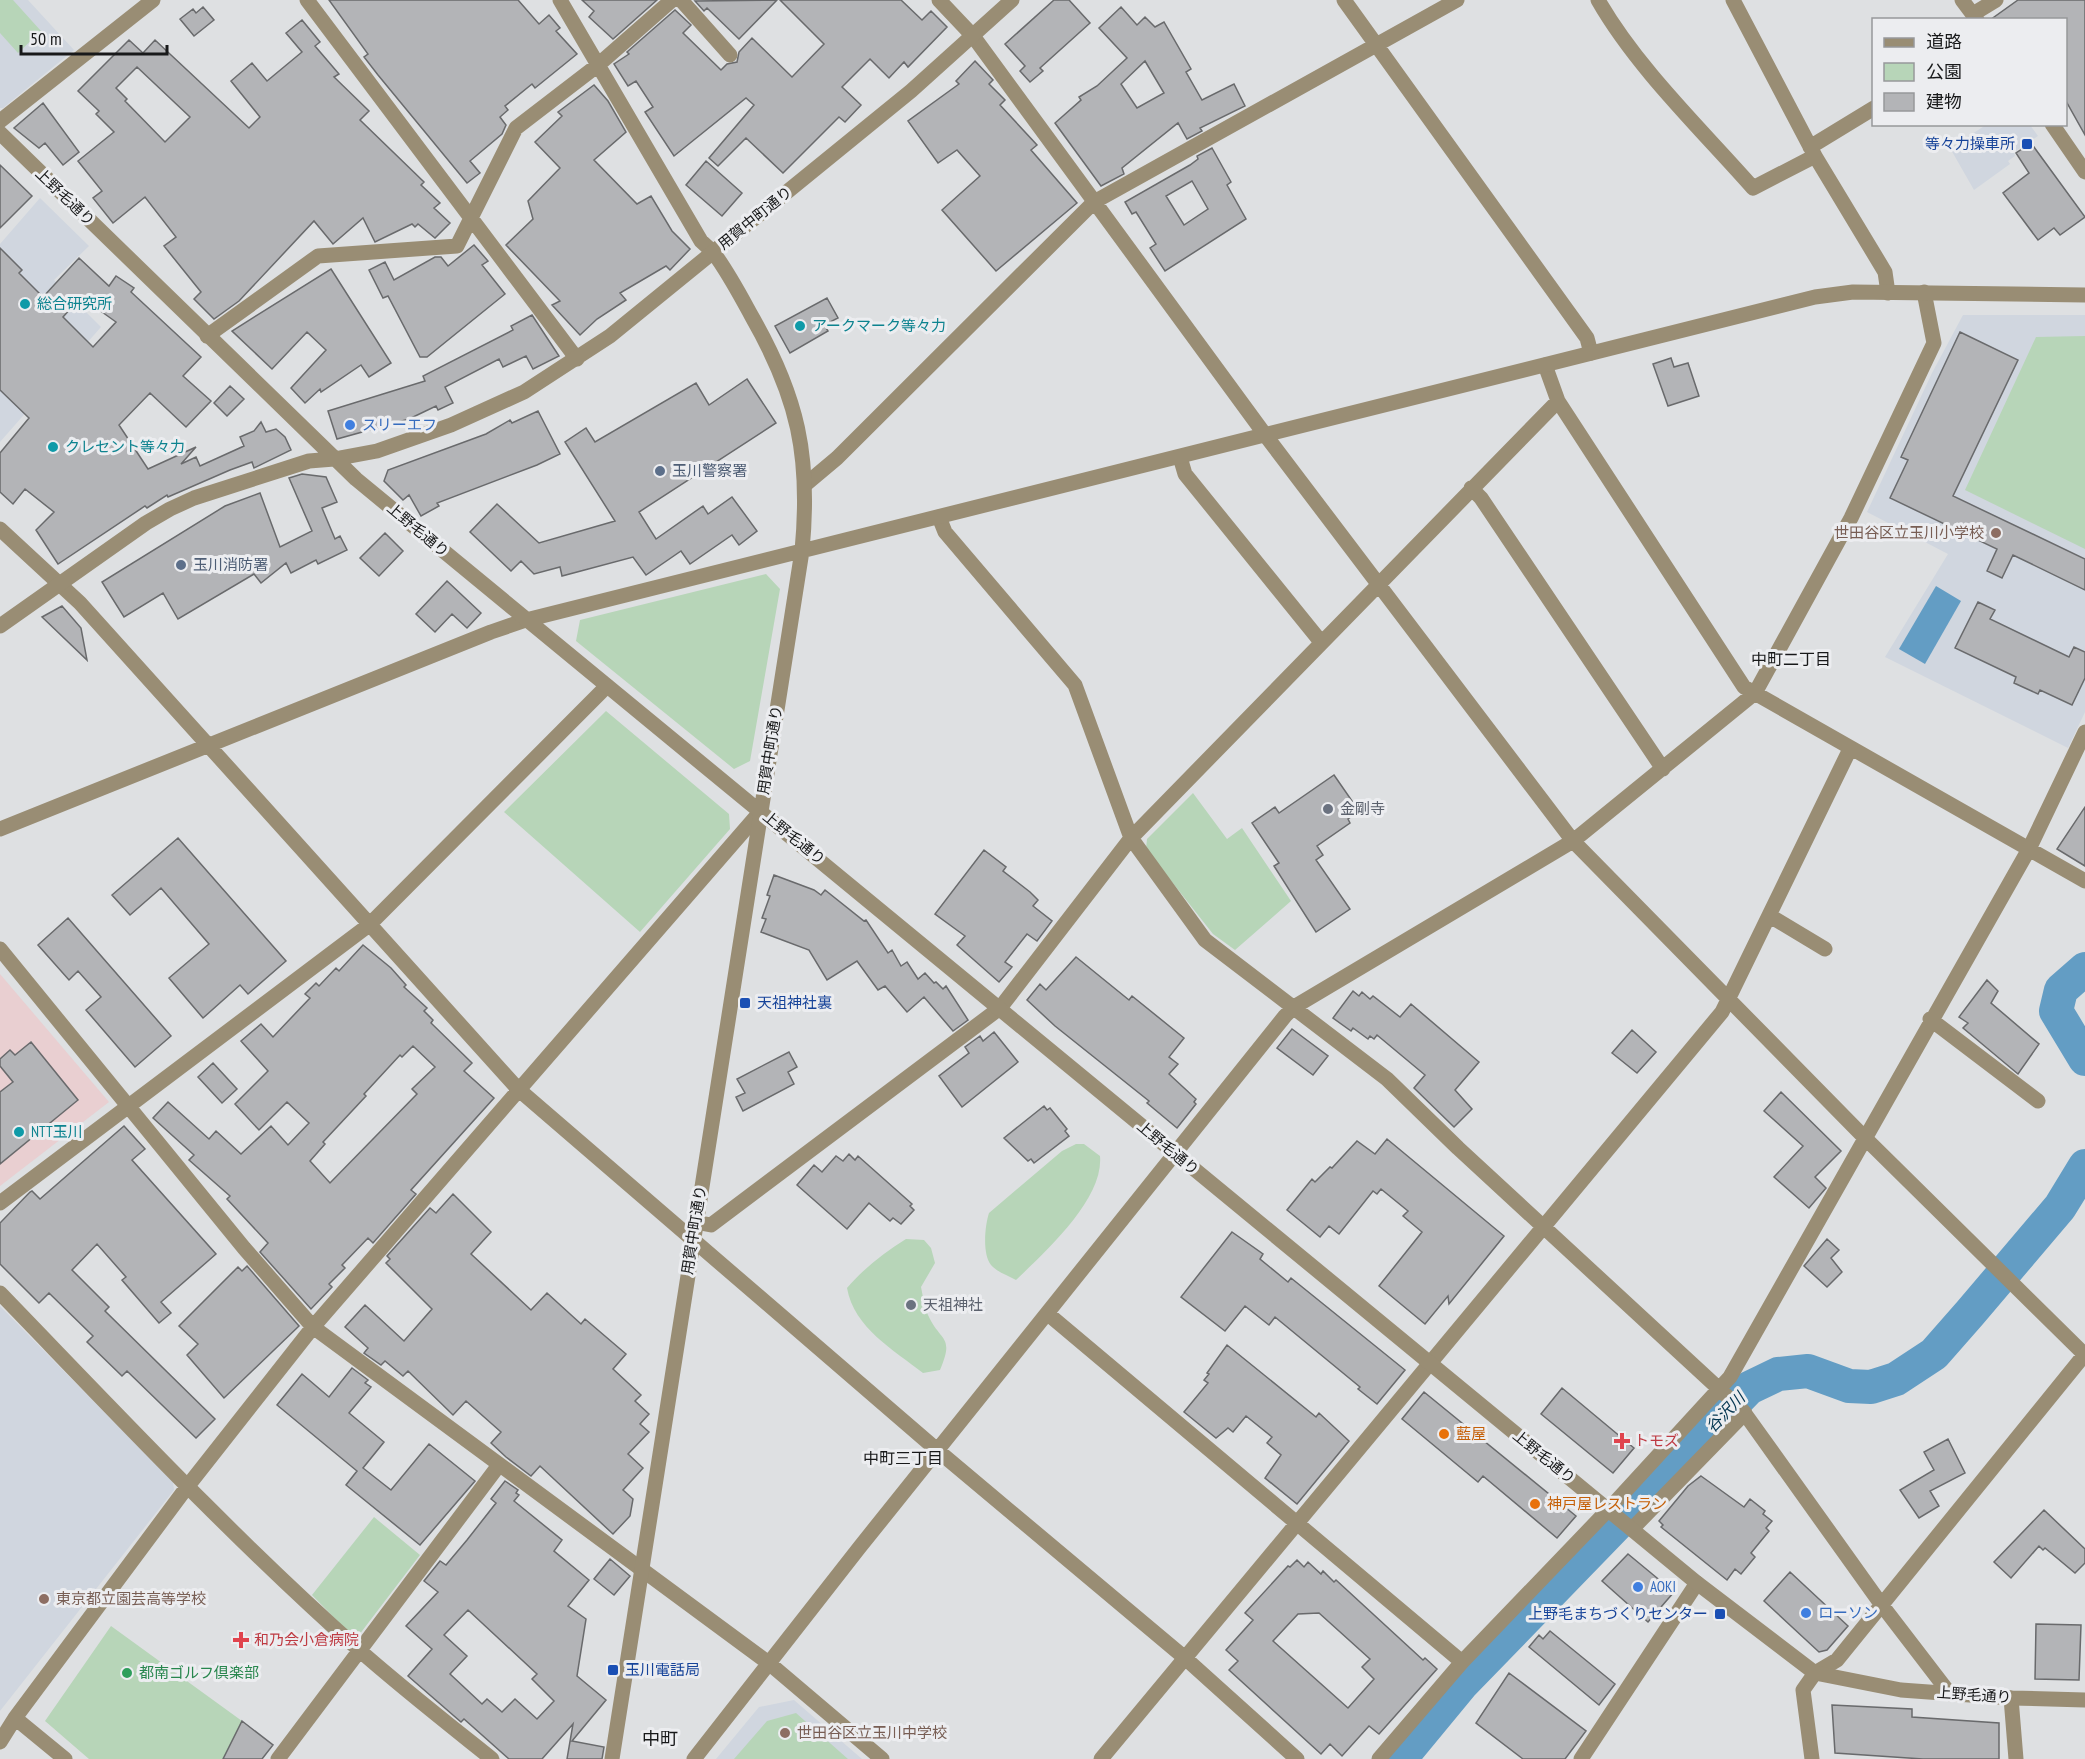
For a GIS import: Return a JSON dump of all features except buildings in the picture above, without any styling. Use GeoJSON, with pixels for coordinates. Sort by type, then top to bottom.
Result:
{"type":"FeatureCollection","features":[{"type":"Feature","properties":{"kind":"street"},"geometry":{"type":"LineString","coordinates":[[0,121],[153,0]]}},
{"type":"Feature","properties":{"kind":"street"},"geometry":{"type":"LineString","coordinates":[[307,0],[577,359]]}},
{"type":"Feature","properties":{"kind":"street"},"geometry":{"type":"LineString","coordinates":[[0,626],[146,523],[194,498],[309,461],[334,459],[385,448],[476,415],[524,392],[610,336],[713,252],[701,241],[560,0]]}},
{"type":"Feature","properties":{"kind":"street"},"geometry":{"type":"LineString","coordinates":[[207,336],[318,256],[457,246],[516,128],[598,65],[672,0]]}},
{"type":"Feature","properties":{"kind":"street"},"geometry":{"type":"LineString","coordinates":[[681,0],[730,55]]}},
{"type":"Feature","properties":{"kind":"street"},"geometry":{"type":"LineString","coordinates":[[939,0],[973,36],[1266,435],[1573,841],[1864,1137],[2085,1354],[1837,1660],[1815,1673],[1803,1690],[1812,1759]]}},
{"type":"Feature","properties":{"kind":"street","name":"用賀中町通り"},"geometry":{"type":"LineString","coordinates":[[612,1759],[802,551],[806,484],[799,428],[782,374],[765,339],[725,268],[713,252],[911,92],[1012,0]]}},
{"type":"Feature","properties":{"kind":"street"},"geometry":{"type":"LineString","coordinates":[[1344,0],[1587,338],[1591,353]]}},
{"type":"Feature","properties":{"kind":"street"},"geometry":{"type":"LineString","coordinates":[[806,484],[837,458],[1094,202],[1457,0]]}},
{"type":"Feature","properties":{"kind":"street"},"geometry":{"type":"LineString","coordinates":[[1598,0],[1611,23],[1656,78],[1753,188],[1813,151],[1872,109]]}},
{"type":"Feature","properties":{"kind":"street"},"geometry":{"type":"LineString","coordinates":[[1733,0],[1813,151],[1885,272],[1888,293]]}},
{"type":"Feature","properties":{"kind":"street"},"geometry":{"type":"LineString","coordinates":[[1962,0],[1975,17],[1996,0]]}},
{"type":"Feature","properties":{"kind":"street"},"geometry":{"type":"LineString","coordinates":[[2053,126],[2085,172]]}},
{"type":"Feature","properties":{"kind":"street","name":"上野毛通り"},"geometry":{"type":"LineString","coordinates":[[0,133],[334,459],[526,620],[1697,1583],[1815,1673],[1901,1690],[2010,1698],[2085,1700]]}},
{"type":"Feature","properties":{"kind":"street"},"geometry":{"type":"LineString","coordinates":[[0,829],[526,620],[1815,297],[1853,292],[2085,296]]}},
{"type":"Feature","properties":{"kind":"street"},"geometry":{"type":"LineString","coordinates":[[694,1759],[937,1450],[1294,1007],[1573,841],[1755,693],[1851,518],[1934,343],[1924,292]]}},
{"type":"Feature","properties":{"kind":"street"},"geometry":{"type":"LineString","coordinates":[[1545,365],[1558,401],[1739,682],[1850,749],[2084,880]]}},
{"type":"Feature","properties":{"kind":"street"},"geometry":{"type":"LineString","coordinates":[[695,1222],[711,1225],[1000,1008],[1131,838],[1558,401]]}},
{"type":"Feature","properties":{"kind":"street"},"geometry":{"type":"LineString","coordinates":[[1180,457],[1185,474],[1321,642]]}},
{"type":"Feature","properties":{"kind":"street"},"geometry":{"type":"LineString","coordinates":[[1471,488],[1481,498],[1663,769]]}},
{"type":"Feature","properties":{"kind":"street"},"geometry":{"type":"LineString","coordinates":[[939,517],[945,532],[1075,685],[1131,838],[1205,940],[1387,1079],[1542,1227],[1744,1412],[1881,1604],[1950,1694]]}},
{"type":"Feature","properties":{"kind":"street"},"geometry":{"type":"LineString","coordinates":[[0,529],[61,585],[518,1089],[937,1450],[1185,1658],[1297,1759]]}},
{"type":"Feature","properties":{"kind":"street"},"geometry":{"type":"LineString","coordinates":[[0,1203],[369,925],[607,686]]}},
{"type":"Feature","properties":{"kind":"street"},"geometry":{"type":"LineString","coordinates":[[1379,1759],[1462,1662],[1611,1512],[1724,1392],[1930,1019],[2029,849],[2085,732]]}},
{"type":"Feature","properties":{"kind":"street"},"geometry":{"type":"LineString","coordinates":[[1101,1759],[1295,1522],[1730,1000],[1850,749]]}},
{"type":"Feature","properties":{"kind":"street"},"geometry":{"type":"LineString","coordinates":[[0,1742],[15,1718],[187,1487],[313,1326],[761,811]]}},
{"type":"Feature","properties":{"kind":"street"},"geometry":{"type":"LineString","coordinates":[[1770,916],[1825,949]]}},
{"type":"Feature","properties":{"kind":"street"},"geometry":{"type":"LineString","coordinates":[[0,949],[244,1248],[313,1326],[641,1566],[770,1664],[882,1759]]}},
{"type":"Feature","properties":{"kind":"street"},"geometry":{"type":"LineString","coordinates":[[1930,1019],[2038,1101]]}},
{"type":"Feature","properties":{"kind":"street"},"geometry":{"type":"LineString","coordinates":[[0,1293],[187,1487],[359,1650],[492,1759]]}},
{"type":"Feature","properties":{"kind":"street"},"geometry":{"type":"LineString","coordinates":[[1048,1314],[1462,1662]]}},
{"type":"Feature","properties":{"kind":"street"},"geometry":{"type":"LineString","coordinates":[[1630,1527],[1744,1412]]}},
{"type":"Feature","properties":{"kind":"street"},"geometry":{"type":"LineString","coordinates":[[278,1759],[500,1465]]}},
{"type":"Feature","properties":{"kind":"street"},"geometry":{"type":"LineString","coordinates":[[1581,1759],[1697,1583]]}},
{"type":"Feature","properties":{"kind":"street"},"geometry":{"type":"LineString","coordinates":[[2010,1698],[2016,1759]]}},
{"type":"Feature","properties":{"kind":"street"},"geometry":{"type":"LineString","coordinates":[[15,1718],[65,1759]]}},
{"type":"Feature","properties":{"kind":"shaded area"},"geometry":{"type":"Polygon","coordinates":[[[0,0],[28,0],[74,50],[3,108],[0,108],[0,0]]]}},
{"type":"Feature","properties":{"kind":"shaded area","name":"等々力操車所"},"geometry":{"type":"Polygon","coordinates":[[[1984,126],[2031,126],[2038,136],[2014,152],[2015,156],[2008,161],[2010,164],[1974,190],[1950,148],[1984,126]]]}},
{"type":"Feature","properties":{"kind":"shaded area"},"geometry":{"type":"Polygon","coordinates":[[[40,198],[89,246],[54,280],[101,327],[0,442],[0,244],[40,198]]]}},
{"type":"Feature","properties":{"kind":"shaded area","name":"世田谷区立玉川小学校"},"geometry":{"type":"Polygon","coordinates":[[[1963,315],[2085,315],[2085,712],[2068,748],[1885,657],[1948,554],[1867,512],[1932,373],[1963,315]]]}},
{"type":"Feature","properties":{"kind":"shaded area"},"geometry":{"type":"Polygon","coordinates":[[[0,974],[109,1102],[0,1186],[0,974]]]}},
{"type":"Feature","properties":{"kind":"shaded area","name":"東京都立園芸高等学校"},"geometry":{"type":"Polygon","coordinates":[[[0,1306],[173,1482],[174,1490],[0,1711],[0,1306]]]}},
{"type":"Feature","properties":{"kind":"shaded area","name":"世田谷区立玉川中学校"},"geometry":{"type":"Polygon","coordinates":[[[794,1700],[862,1759],[716,1759],[759,1707],[794,1700]]]}},
{"type":"Feature","properties":{"kind":"green space"},"geometry":{"type":"Polygon","coordinates":[[[0,0],[13,0],[41,31],[18,53],[0,33],[0,0]]]}},
{"type":"Feature","properties":{"kind":"green space"},"geometry":{"type":"Polygon","coordinates":[[[2085,336],[2085,549],[1965,490],[2036,337],[2085,336]]]}},
{"type":"Feature","properties":{"kind":"green space"},"geometry":{"type":"Polygon","coordinates":[[[766,574],[780,589],[750,761],[734,769],[576,641],[580,620],[766,574]]]}},
{"type":"Feature","properties":{"kind":"green space"},"geometry":{"type":"Polygon","coordinates":[[[606,711],[729,814],[730,829],[640,932],[504,812],[606,711]]]}},
{"type":"Feature","properties":{"kind":"green space"},"geometry":{"type":"Polygon","coordinates":[[[1193,793],[1227,839],[1242,828],[1291,901],[1235,950],[1213,934],[1146,849],[1147,839],[1193,793]]]}},
{"type":"Feature","properties":{"kind":"green space"},"geometry":{"type":"Polygon","coordinates":[[[1076,1144],[1084,1144],[1100,1156],[1099,1173],[1093,1190],[1083,1207],[1056,1240],[1016,1280],[999,1272],[991,1265],[986,1254],[986,1225],[989,1213],[1062,1151],[1076,1144]]]}},
{"type":"Feature","properties":{"kind":"green space"},"geometry":{"type":"Polygon","coordinates":[[[906,1239],[924,1240],[931,1248],[935,1263],[921,1287],[927,1312],[946,1344],[940,1370],[923,1373],[888,1347],[858,1315],[847,1288],[875,1261],[906,1239]]]}},
{"type":"Feature","properties":{"kind":"green space"},"geometry":{"type":"Polygon","coordinates":[[[374,1517],[420,1555],[359,1635],[352,1636],[312,1595],[374,1517]]]}},
{"type":"Feature","properties":{"kind":"green space","name":"都南ゴルフ倶楽部"},"geometry":{"type":"Polygon","coordinates":[[[111,1626],[242,1721],[223,1759],[89,1759],[45,1721],[111,1626]]]}},
{"type":"Feature","properties":{"kind":"green space","name":"世田谷区立玉川中学校"},"geometry":{"type":"Polygon","coordinates":[[[796,1713],[848,1759],[734,1759],[767,1721],[796,1713]]]}},
{"type":"Feature","properties":{"kind":"water"},"geometry":{"type":"Polygon","coordinates":[[[1936,586],[1961,601],[1925,664],[1899,649],[1936,586]]]}},
{"type":"Feature","properties":{"kind":"waterway","name":"谷沢川"},"geometry":{"type":"LineString","coordinates":[[2085,969],[2061,990],[2056,1011],[2085,1059]]}},
{"type":"Feature","properties":{"kind":"waterway","name":"谷沢川"},"geometry":{"type":"LineString","coordinates":[[1400,1759],[1462,1684],[1749,1388],[1778,1374],[1808,1371],[1849,1386],[1871,1387],[1896,1379],[1934,1354],[2060,1207],[2085,1166]]}},
{"type":"Feature","properties":{"kind":"place","name":"等々力操車所"},"geometry":{"type":"Point","coordinates":[2027,144]}},
{"type":"Feature","properties":{"kind":"place","name":"総合研究所"},"geometry":{"type":"Point","coordinates":[25,304]}},
{"type":"Feature","properties":{"kind":"place","name":"アークマーク等々力"},"geometry":{"type":"Point","coordinates":[800,326]}},
{"type":"Feature","properties":{"kind":"place","name":"スリーエフ"},"geometry":{"type":"Point","coordinates":[350,425]}},
{"type":"Feature","properties":{"kind":"place","name":"クレセント等々力"},"geometry":{"type":"Point","coordinates":[53,447]}},
{"type":"Feature","properties":{"kind":"place","name":"玉川警察署"},"geometry":{"type":"Point","coordinates":[660,471]}},
{"type":"Feature","properties":{"kind":"place","name":"世田谷区立玉川小学校"},"geometry":{"type":"Point","coordinates":[1996,533]}},
{"type":"Feature","properties":{"kind":"place","name":"玉川消防署"},"geometry":{"type":"Point","coordinates":[181,565]}},
{"type":"Feature","properties":{"kind":"place","name":"金剛寺"},"geometry":{"type":"Point","coordinates":[1328,809]}},
{"type":"Feature","properties":{"kind":"place","name":"天祖神社裏"},"geometry":{"type":"Point","coordinates":[745,1003]}},
{"type":"Feature","properties":{"kind":"place","name":"NTT玉川"},"geometry":{"type":"Point","coordinates":[19,1132]}},
{"type":"Feature","properties":{"kind":"place","name":"天祖神社"},"geometry":{"type":"Point","coordinates":[911,1305]}},
{"type":"Feature","properties":{"kind":"place","name":"藍屋"},"geometry":{"type":"Point","coordinates":[1444,1434]}},
{"type":"Feature","properties":{"kind":"place","name":"トモズ"},"geometry":{"type":"Point","coordinates":[1622,1441]}},
{"type":"Feature","properties":{"kind":"place","name":"神戸屋レストラン"},"geometry":{"type":"Point","coordinates":[1535,1504]}},
{"type":"Feature","properties":{"kind":"place","name":"AOKI"},"geometry":{"type":"Point","coordinates":[1638,1587]}},
{"type":"Feature","properties":{"kind":"place","name":"東京都立園芸高等学校"},"geometry":{"type":"Point","coordinates":[44,1599]}},
{"type":"Feature","properties":{"kind":"place","name":"ローソン"},"geometry":{"type":"Point","coordinates":[1806,1613]}},
{"type":"Feature","properties":{"kind":"place","name":"上野毛まちづくりセンター"},"geometry":{"type":"Point","coordinates":[1720,1614]}},
{"type":"Feature","properties":{"kind":"place","name":"和乃会小倉病院"},"geometry":{"type":"Point","coordinates":[241,1640]}},
{"type":"Feature","properties":{"kind":"place","name":"玉川電話局"},"geometry":{"type":"Point","coordinates":[613,1670]}},
{"type":"Feature","properties":{"kind":"place","name":"都南ゴルフ倶楽部"},"geometry":{"type":"Point","coordinates":[127,1673]}},
{"type":"Feature","properties":{"kind":"place","name":"世田谷区立玉川中学校"},"geometry":{"type":"Point","coordinates":[785,1733]}},
{"type":"Feature","properties":{"kind":"district","name":"中町二丁目"},"geometry":{"type":"Point","coordinates":[1791,659]}},
{"type":"Feature","properties":{"kind":"district","name":"中町三丁目"},"geometry":{"type":"Point","coordinates":[903,1458]}},
{"type":"Feature","properties":{"kind":"district","name":"中町"},"geometry":{"type":"Point","coordinates":[660,1739]}}]}
